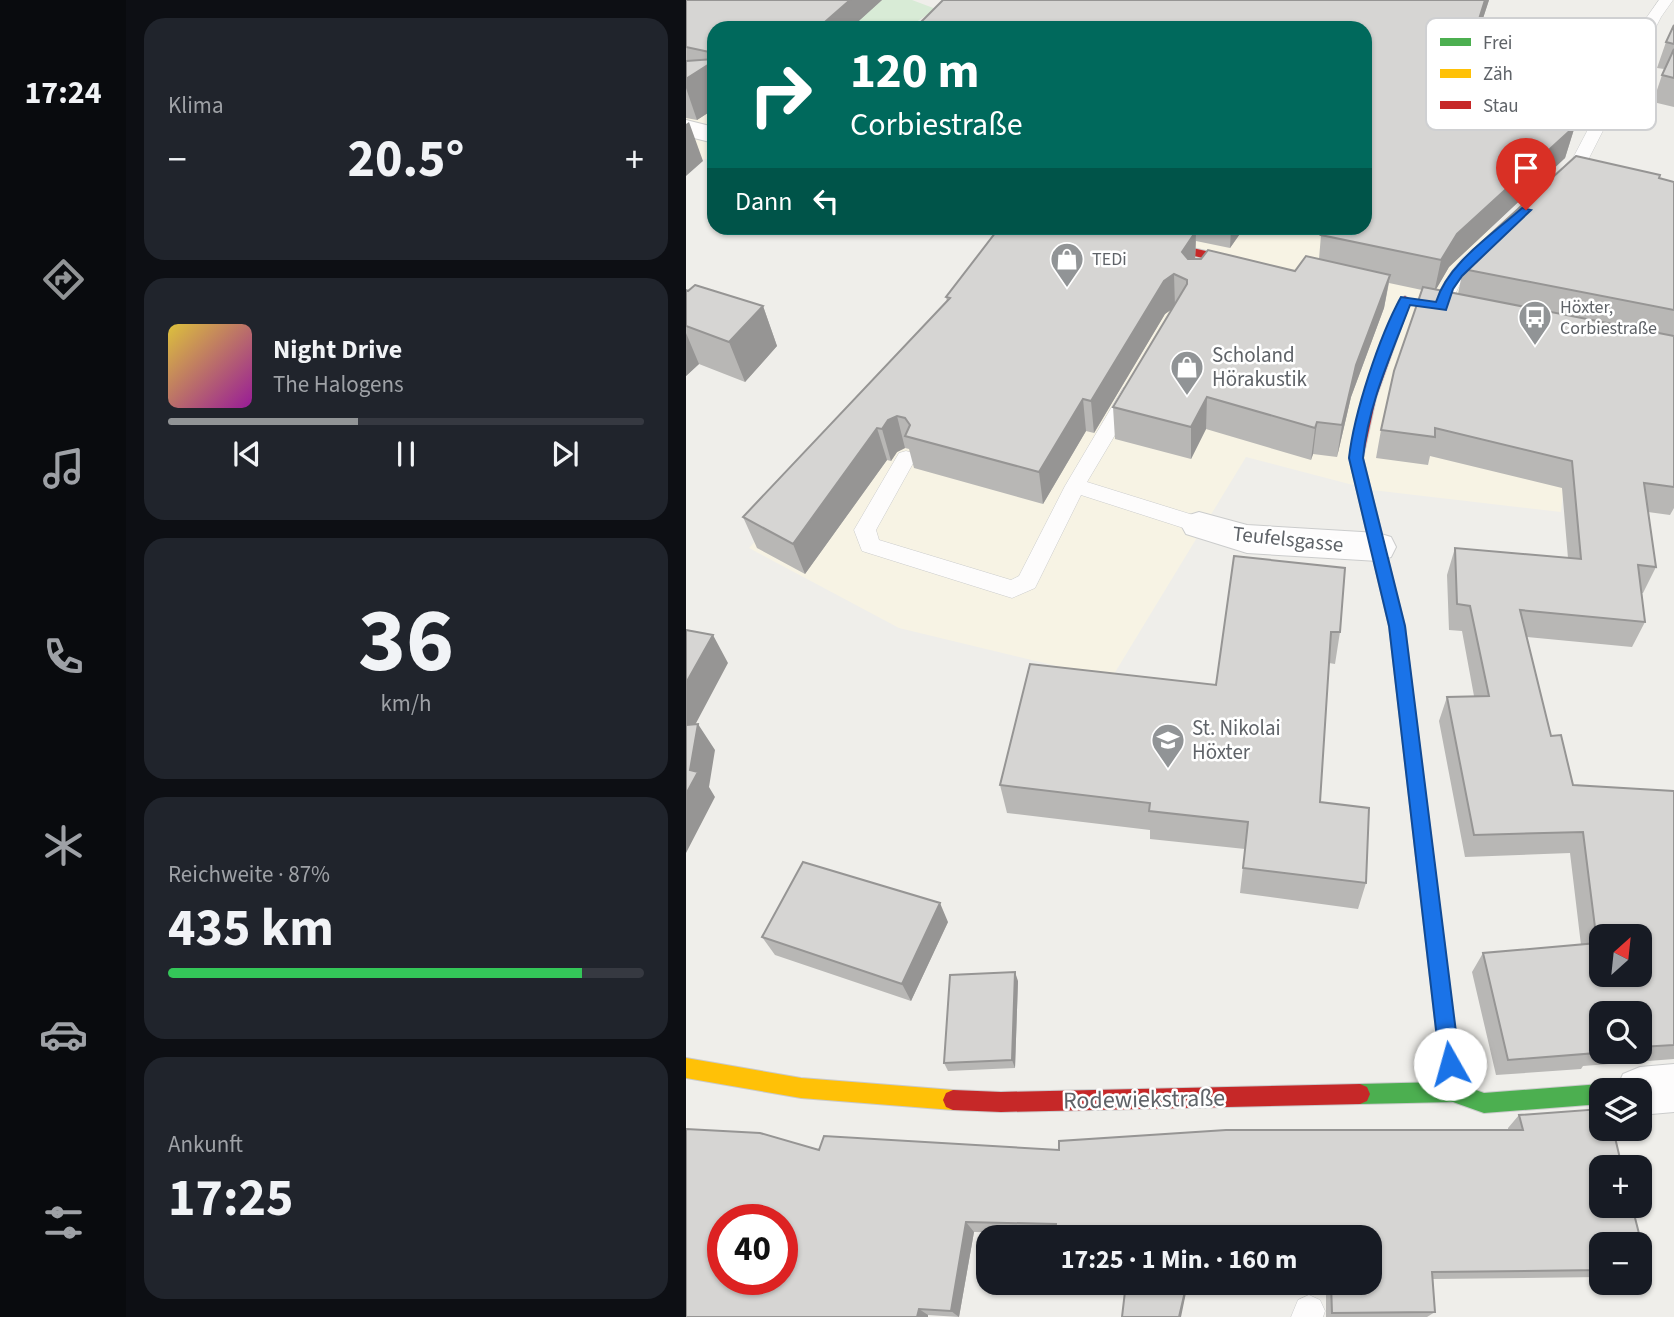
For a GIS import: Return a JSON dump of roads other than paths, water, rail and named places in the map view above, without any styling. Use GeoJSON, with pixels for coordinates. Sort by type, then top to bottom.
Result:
{"type":"FeatureCollection","features":[{"type":"Feature","properties":{"kind":"street"},"geometry":{"type":"LineString","coordinates":[[686,128],[707,133]]}},
{"type":"Feature","properties":{"kind":"street"},"geometry":{"type":"LineString","coordinates":[[1120,235],[1276,271]]}},
{"type":"Feature","properties":{"kind":"street","name":"Teufelsgasse"},"geometry":{"type":"LineString","coordinates":[[1423,304],[1398,320],[1376,377],[1359,433],[1356,458],[1397,626],[1453,1091]]}},
{"type":"Feature","properties":{"kind":"street","name":"Teufelsgasse"},"geometry":{"type":"LineString","coordinates":[[1199,526],[1247,539],[1378,547]]}},
{"type":"Feature","properties":{"kind":"street","name":"Rodewiekstraße"},"geometry":{"type":"LineString","coordinates":[[686,1068],[801,1088],[901,1098],[1001,1102],[1453,1091],[1485,1103],[1589,1095]]}},
{"type":"Feature","properties":{"kind":"street"},"geometry":{"type":"LineString","coordinates":[[1652,1090],[1674,1088]]}},
{"type":"Feature","properties":{"kind":"lane"},"geometry":{"type":"LineString","coordinates":[[1653,18],[1666,0]]}},
{"type":"Feature","properties":{"kind":"lane"},"geometry":{"type":"LineString","coordinates":[[1549,189],[1580,160],[1596,130]]}},
{"type":"Feature","properties":{"kind":"lane"},"geometry":{"type":"LineString","coordinates":[[1423,304],[1447,289],[1457,273],[1498,236]]}},
{"type":"Feature","properties":{"kind":"lane"},"geometry":{"type":"LineString","coordinates":[[1200,275],[1212,256]]}},
{"type":"Feature","properties":{"kind":"lane"},"geometry":{"type":"LineString","coordinates":[[906,457],[865,530],[870,545],[1012,589],[1027,582],[1075,486],[1142,372]]}},
{"type":"Feature","properties":{"kind":"lane"},"geometry":{"type":"LineString","coordinates":[[1075,486],[1199,526]]}},
{"type":"Feature","properties":{"kind":"place","name":"TEDi"},"geometry":{"type":"Point","coordinates":[1067,289]}},
{"type":"Feature","properties":{"kind":"place","name":"Höxter, Corbiestraße"},"geometry":{"type":"Point","coordinates":[1535,347]}},
{"type":"Feature","properties":{"kind":"place","name":"Scholand Hörakustik"},"geometry":{"type":"Point","coordinates":[1187,397]}},
{"type":"Feature","properties":{"kind":"place","name":"St. Nikolai Höxter"},"geometry":{"type":"Point","coordinates":[1168,770]}}]}
